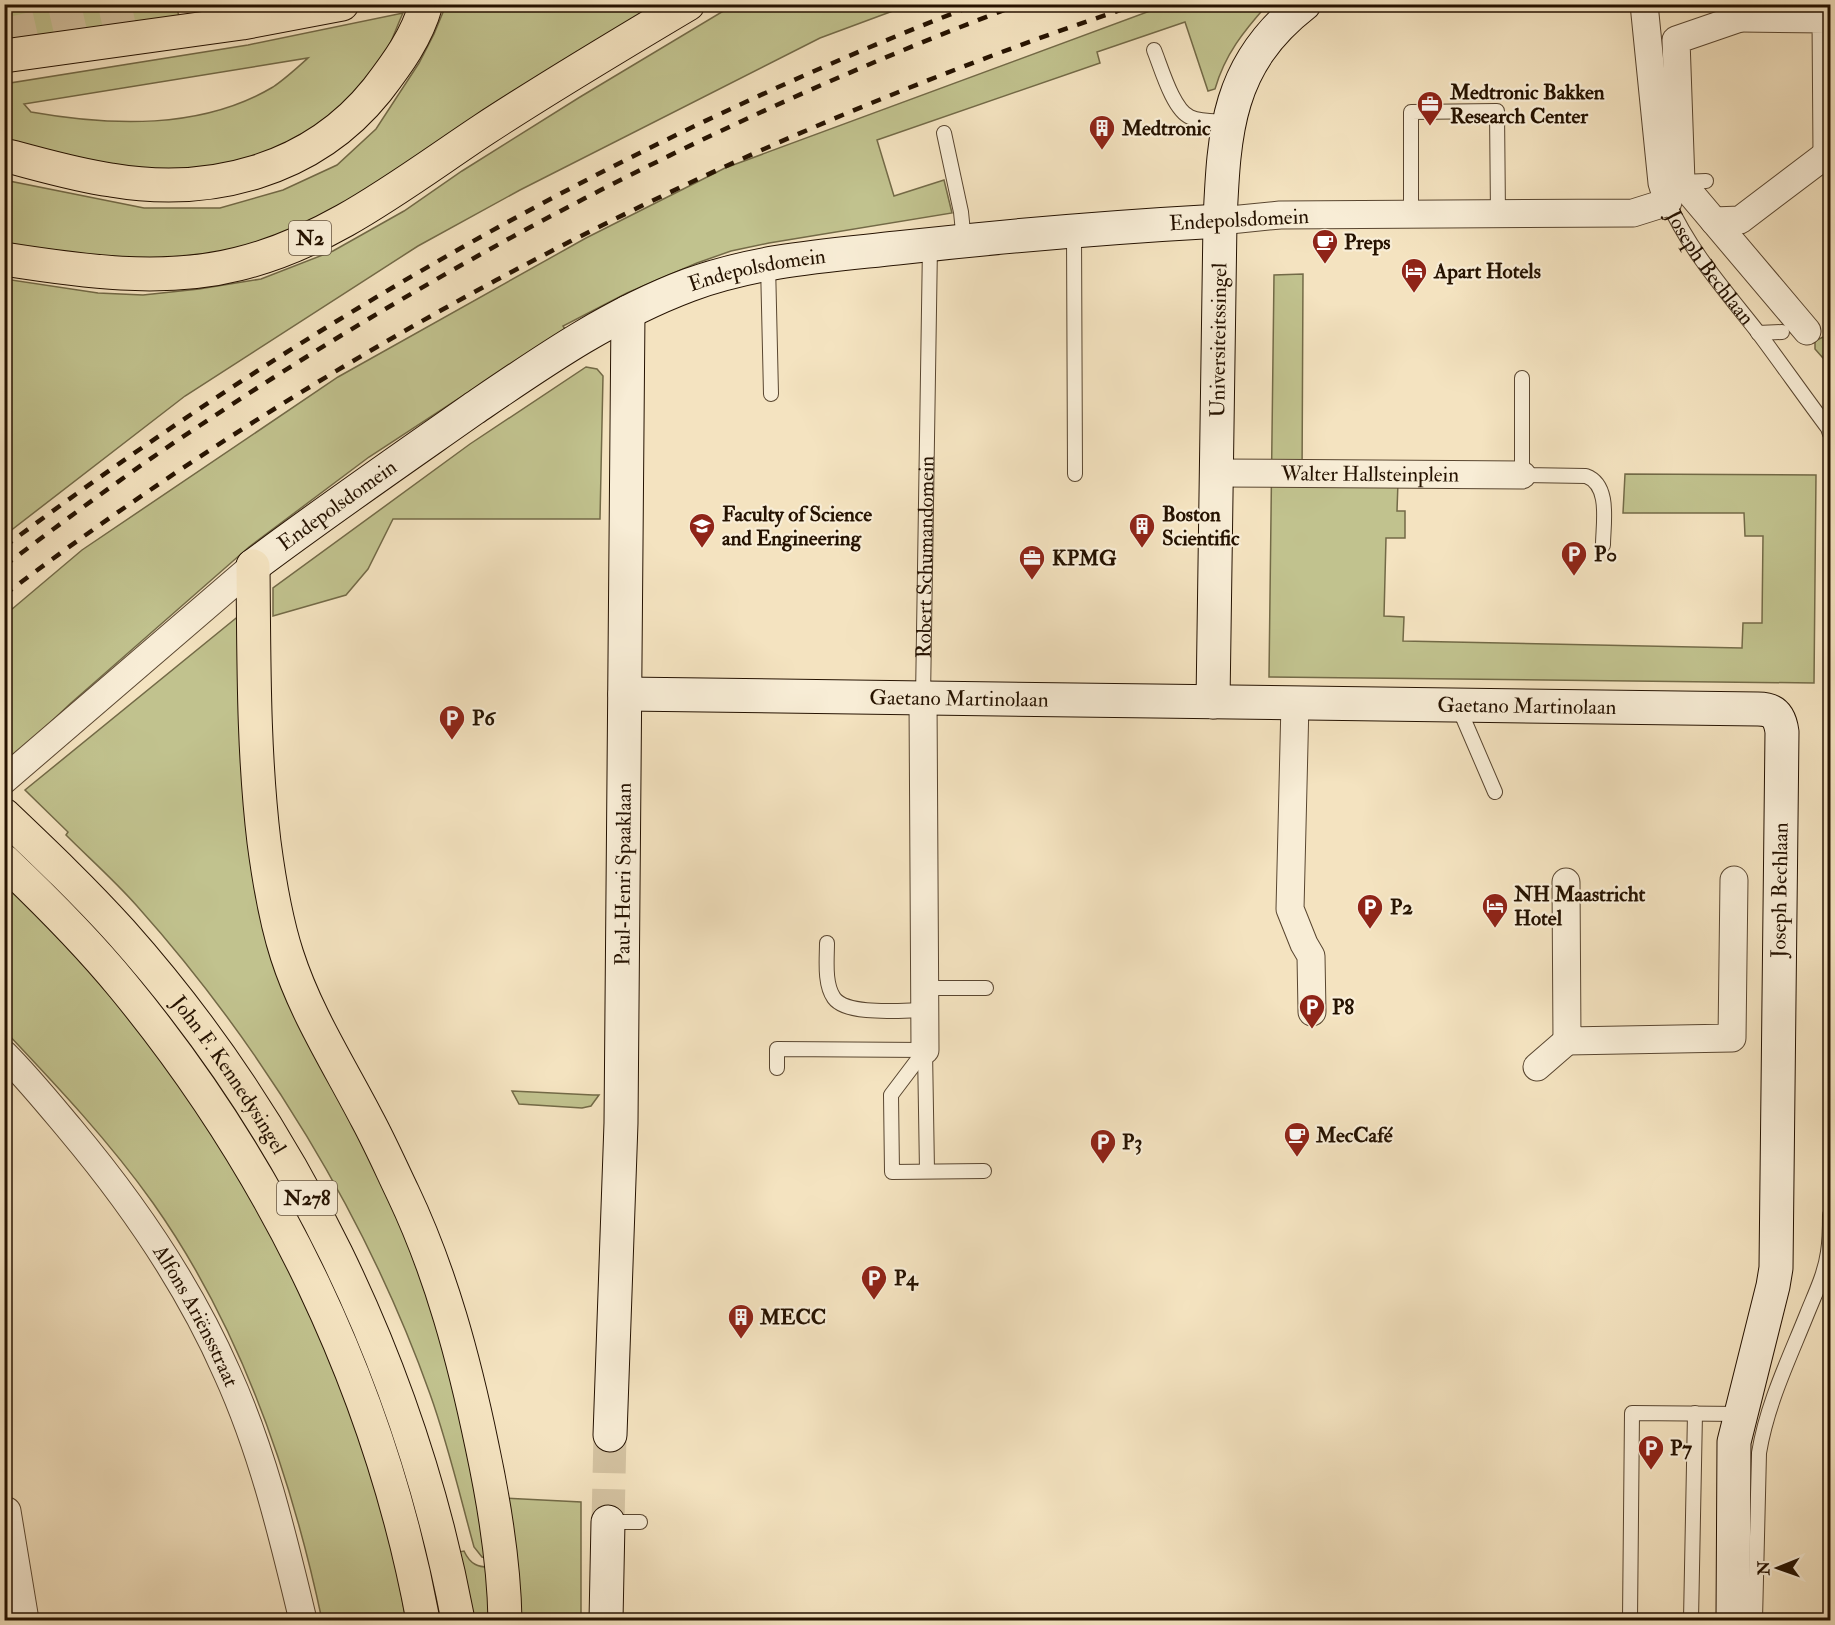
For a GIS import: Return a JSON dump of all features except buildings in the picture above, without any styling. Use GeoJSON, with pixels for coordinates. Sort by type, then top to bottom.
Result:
{"type":"FeatureCollection","features":[{"type":"Feature","properties":{"kind":"main road"},"geometry":{"type":"LineString","coordinates":[[4,56],[242,23],[342,4]]}},
{"type":"Feature","properties":{"kind":"main road"},"geometry":{"type":"LineString","coordinates":[[4,155],[57,169],[122,182],[209,183],[253,174],[284,162],[351,120],[387,78],[414,36],[426,4]]}},
{"type":"Feature","properties":{"kind":"main road","name":"N2"},"geometry":{"type":"LineString","coordinates":[[4,259],[96,270],[170,273],[211,269],[267,256],[308,240],[377,201],[496,121],[688,4]]}},
{"type":"Feature","properties":{"kind":"main road"},"geometry":{"type":"LineString","coordinates":[[253,566],[253,667],[258,791],[271,892],[280,935],[303,999],[368,1120],[405,1197],[448,1308],[472,1399],[490,1484],[505,1620]]}},
{"type":"Feature","properties":{"kind":"main road","name":"John F. Kennedysingel"},"geometry":{"type":"LineString","coordinates":[[4,815],[122,933],[178,1002],[245,1096],[298,1182],[340,1259],[384,1361],[416,1450],[458,1620]]}},
{"type":"Feature","properties":{"kind":"main road","name":"John F. Kennedysingel"},"geometry":{"type":"LineString","coordinates":[[6,863],[81,938],[149,1019],[225,1126],[273,1205],[305,1265],[365,1405],[400,1515],[423,1620]]}},
{"type":"Feature","properties":{"kind":"street","name":"Universiteitssingel"},"geometry":{"type":"LineString","coordinates":[[1213,702],[1220,221],[1222,172],[1228,122],[1239,85],[1255,56],[1278,28],[1304,4]]}},
{"type":"Feature","properties":{"kind":"street","name":"Joseph Bechlaan"},"geometry":{"type":"LineString","coordinates":[[1644,4],[1679,187]]}},
{"type":"Feature","properties":{"kind":"street"},"geometry":{"type":"LineString","coordinates":[[1714,221],[1740,220],[1829,154],[1826,19],[1740,13],[1676,40],[1679,187],[1714,221],[1794,331]]}},
{"type":"Feature","properties":{"kind":"street","name":"Endepolsdomein"},"geometry":{"type":"LineString","coordinates":[[4,780],[253,566],[402,458],[586,333],[688,286],[734,270],[768,262],[1138,225],[1280,215],[1633,213],[1679,187]]}},
{"type":"Feature","properties":{"kind":"street","name":"Paul-Henri Spaaklaan"},"geometry":{"type":"LineString","coordinates":[[610,1435],[621,1123],[628,312]]}},
{"type":"Feature","properties":{"kind":"street","name":"Walter Hallsteinplein"},"geometry":{"type":"LineString","coordinates":[[1216,473],[1522,475]]}},
{"type":"Feature","properties":{"kind":"street","name":"Gaetano Martinolaan"},"geometry":{"type":"LineString","coordinates":[[625,694],[1758,709]]}},
{"type":"Feature","properties":{"kind":"street","name":"Robert Schumandomein"},"geometry":{"type":"LineString","coordinates":[[923,698],[925,1050]]}},
{"type":"Feature","properties":{"kind":"street"},"geometry":{"type":"LineString","coordinates":[[1295,704],[1290,909],[1311,956],[1312,1012]]}},
{"type":"Feature","properties":{"kind":"street","name":"Joseph Bechlaan"},"geometry":{"type":"LineString","coordinates":[[1733,1620],[1733,1453],[1740,1414],[1775,1277],[1779,1085],[1781,722],[1772,711],[1758,709]]}},
{"type":"Feature","properties":{"kind":"street"},"geometry":{"type":"LineString","coordinates":[[1537,1067],[1567,1041],[1732,1038],[1734,880]]}},
{"type":"Feature","properties":{"kind":"street"},"geometry":{"type":"LineString","coordinates":[[1566,882],[1567,1041]]}},
{"type":"Feature","properties":{"kind":"street","name":"Alfons Ariënsstraat"},"geometry":{"type":"LineString","coordinates":[[4,1054],[27,1077],[109,1175],[167,1260],[198,1314],[228,1373],[249,1426],[268,1485],[303,1620]]}},
{"type":"Feature","properties":{"kind":"street"},"geometry":{"type":"LineString","coordinates":[[5,1510],[26,1620]]}},
{"type":"Feature","properties":{"kind":"street"},"geometry":{"type":"LineString","coordinates":[[606,1620],[624,1522]]}},
{"type":"Feature","properties":{"kind":"lane"},"geometry":{"type":"LineString","coordinates":[[1154,50],[1179,109],[1187,116],[1198,120],[1228,122]]}},
{"type":"Feature","properties":{"kind":"lane"},"geometry":{"type":"LineString","coordinates":[[1412,214],[1410,213],[1411,112],[1497,111],[1498,214]]}},
{"type":"Feature","properties":{"kind":"lane"},"geometry":{"type":"LineString","coordinates":[[945,133],[961,212],[964,242]]}},
{"type":"Feature","properties":{"kind":"lane","name":"Joseph Bechlaan"},"geometry":{"type":"LineString","coordinates":[[1679,187],[1680,229],[1694,251],[1828,428],[1830,434]]}},
{"type":"Feature","properties":{"kind":"lane"},"geometry":{"type":"LineString","coordinates":[[1074,231],[1075,474]]}},
{"type":"Feature","properties":{"kind":"lane","name":"Robert Schumandomein"},"geometry":{"type":"LineString","coordinates":[[923,698],[930,245]]}},
{"type":"Feature","properties":{"kind":"lane"},"geometry":{"type":"LineString","coordinates":[[768,262],[771,394]]}},
{"type":"Feature","properties":{"kind":"lane"},"geometry":{"type":"LineString","coordinates":[[1758,333],[1794,331]]}},
{"type":"Feature","properties":{"kind":"lane"},"geometry":{"type":"LineString","coordinates":[[1522,378],[1522,475],[1586,476],[1593,479],[1599,485],[1602,493],[1603,545]]}},
{"type":"Feature","properties":{"kind":"lane"},"geometry":{"type":"LineString","coordinates":[[1458,705],[1495,792]]}},
{"type":"Feature","properties":{"kind":"lane"},"geometry":{"type":"LineString","coordinates":[[827,943],[830,987],[834,998],[845,1007],[861,1009],[986,988]]}},
{"type":"Feature","properties":{"kind":"lane"},"geometry":{"type":"LineString","coordinates":[[777,1068],[777,1049],[925,1050]]}},
{"type":"Feature","properties":{"kind":"lane"},"geometry":{"type":"LineString","coordinates":[[925,1050],[927,1171]]}},
{"type":"Feature","properties":{"kind":"lane"},"geometry":{"type":"LineString","coordinates":[[925,1050],[891,1095],[891,1172],[984,1171]]}},
{"type":"Feature","properties":{"kind":"lane"},"geometry":{"type":"LineString","coordinates":[[1755,1620],[1759,1453],[1762,1435],[1766,1417],[1826,1266],[1830,1215]]}},
{"type":"Feature","properties":{"kind":"lane"},"geometry":{"type":"LineString","coordinates":[[1630,1620],[1632,1413],[1740,1414]]}},
{"type":"Feature","properties":{"kind":"lane"},"geometry":{"type":"LineString","coordinates":[[1691,1620],[1695,1413]]}},
{"type":"Feature","properties":{"kind":"green space"},"geometry":{"type":"Polygon","coordinates":[[[735,4],[909,5],[820,38],[520,190],[418,246],[185,396],[5,535],[5,279],[98,293],[143,295],[261,279],[333,251],[404,211],[462,171],[580,97],[735,4]]]}},
{"type":"Feature","properties":{"kind":"green space"},"geometry":{"type":"Polygon","coordinates":[[[4,5],[176,5],[180,20],[5,46],[4,5]]]}},
{"type":"Feature","properties":{"kind":"green space"},"geometry":{"type":"Polygon","coordinates":[[[446,5],[668,5],[424,156],[298,230],[224,253],[163,261],[80,257],[5,245],[4,180],[144,208],[220,208],[283,190],[337,165],[376,129],[419,63],[446,5]]]}},
{"type":"Feature","properties":{"kind":"green space"},"geometry":{"type":"Polygon","coordinates":[[[1166,5],[1267,5],[1236,44],[1224,65],[1215,89],[1208,91],[1185,22],[1097,52],[1100,63],[877,140],[894,196],[944,180],[952,213],[731,251],[627,293],[563,326],[565,329],[369,457],[249,547],[71,703],[5,765],[5,615],[82,550],[338,377],[586,238],[725,168],[1166,5]]]}},
{"type":"Feature","properties":{"kind":"green space"},"geometry":{"type":"Polygon","coordinates":[[[403,13],[382,59],[347,103],[326,121],[303,136],[252,157],[225,164],[179,170],[141,170],[5,143],[4,84],[248,45],[403,13]],[[308,58],[24,104],[31,112],[92,120],[155,121],[186,117],[216,111],[245,101],[273,87],[308,58]]]}},
{"type":"Feature","properties":{"kind":"green space"},"geometry":{"type":"Polygon","coordinates":[[[1303,274],[1302,482],[1398,482],[1397,511],[1405,511],[1405,538],[1386,538],[1384,616],[1404,617],[1403,641],[1742,648],[1743,623],[1762,623],[1763,536],[1745,536],[1744,513],[1623,513],[1625,474],[1816,475],[1814,683],[1269,677],[1274,275],[1303,274]]]}},
{"type":"Feature","properties":{"kind":"green space"},"geometry":{"type":"Polygon","coordinates":[[[1830,335],[1830,366],[1815,349],[1815,341],[1830,335]]]}},
{"type":"Feature","properties":{"kind":"green space"},"geometry":{"type":"Polygon","coordinates":[[[586,367],[597,369],[603,376],[600,519],[393,519],[368,569],[346,595],[273,616],[273,588],[470,444],[586,367]]]}},
{"type":"Feature","properties":{"kind":"green space"},"geometry":{"type":"Polygon","coordinates":[[[246,610],[255,844],[371,1145],[444,1326],[491,1559],[482,1557],[474,1547],[430,1394],[404,1328],[343,1199],[307,1136],[227,1016],[183,960],[129,897],[66,835],[68,832],[25,790],[246,610]]]}},
{"type":"Feature","properties":{"kind":"green space"},"geometry":{"type":"Polygon","coordinates":[[[4,880],[56,933],[139,1028],[192,1101],[267,1223],[342,1383],[392,1543],[406,1620],[322,1620],[295,1511],[278,1456],[237,1350],[212,1300],[184,1250],[136,1180],[82,1114],[5,1031],[4,880]]]}},
{"type":"Feature","properties":{"kind":"green space"},"geometry":{"type":"Polygon","coordinates":[[[512,1091],[599,1095],[591,1106],[582,1108],[519,1104],[512,1091]]]}},
{"type":"Feature","properties":{"kind":"green space"},"geometry":{"type":"Polygon","coordinates":[[[502,1498],[581,1502],[581,1620],[513,1620],[502,1498]]]}},
{"type":"Feature","properties":{"kind":"green space"},"geometry":{"type":"Polygon","coordinates":[[[464,1551],[475,1564],[492,1567],[489,1620],[472,1620],[459,1552],[464,1551]]]}},
{"type":"Feature","properties":{"kind":"tunnel"},"geometry":{"type":"LineString","coordinates":[[4,35],[139,4]]}},
{"type":"Feature","properties":{"kind":"tunnel"},"geometry":{"type":"LineString","coordinates":[[608,1522],[610,1435]]}},
{"type":"Feature","properties":{"kind":"railway"},"geometry":{"type":"LineString","coordinates":[[4,547],[117,465],[233,386],[352,312],[472,242],[595,176],[720,114],[848,57],[977,4]]}},
{"type":"Feature","properties":{"kind":"railway"},"geometry":{"type":"LineString","coordinates":[[4,566],[76,512],[199,426],[296,363],[496,246],[701,140],[912,46],[1020,4]]}},
{"type":"Feature","properties":{"kind":"railway"},"geometry":{"type":"LineString","coordinates":[[4,595],[134,501],[268,413],[406,330],[547,253],[691,182],[838,117],[987,58],[1138,4]]}},
{"type":"Feature","properties":{"kind":"place","name":"Medtronic Bakken Research Center"},"geometry":{"type":"Point","coordinates":[1430,127]}},
{"type":"Feature","properties":{"kind":"place","name":"Medtronic"},"geometry":{"type":"Point","coordinates":[1102,151]}},
{"type":"Feature","properties":{"kind":"place","name":"Preps"},"geometry":{"type":"Point","coordinates":[1325,265]}},
{"type":"Feature","properties":{"kind":"place","name":"Apart Hotels"},"geometry":{"type":"Point","coordinates":[1414,294]}},
{"type":"Feature","properties":{"kind":"place","name":"Faculty of Science and Engineering"},"geometry":{"type":"Point","coordinates":[702,549]}},
{"type":"Feature","properties":{"kind":"place","name":"Boston Scientific"},"geometry":{"type":"Point","coordinates":[1142,549]}},
{"type":"Feature","properties":{"kind":"place","name":"P0"},"geometry":{"type":"Point","coordinates":[1574,577]}},
{"type":"Feature","properties":{"kind":"place","name":"KPMG"},"geometry":{"type":"Point","coordinates":[1032,581]}},
{"type":"Feature","properties":{"kind":"place","name":"P6"},"geometry":{"type":"Point","coordinates":[452,741]}},
{"type":"Feature","properties":{"kind":"place","name":"NH Maastricht Hotel"},"geometry":{"type":"Point","coordinates":[1495,929]}},
{"type":"Feature","properties":{"kind":"place","name":"P2"},"geometry":{"type":"Point","coordinates":[1370,930]}},
{"type":"Feature","properties":{"kind":"place","name":"P8"},"geometry":{"type":"Point","coordinates":[1312,1030]}},
{"type":"Feature","properties":{"kind":"place","name":"MecCafé"},"geometry":{"type":"Point","coordinates":[1297,1158]}},
{"type":"Feature","properties":{"kind":"place","name":"P3"},"geometry":{"type":"Point","coordinates":[1103,1165]}},
{"type":"Feature","properties":{"kind":"place","name":"P4"},"geometry":{"type":"Point","coordinates":[874,1301]}},
{"type":"Feature","properties":{"kind":"place","name":"MECC"},"geometry":{"type":"Point","coordinates":[741,1340]}},
{"type":"Feature","properties":{"kind":"place","name":"P7"},"geometry":{"type":"Point","coordinates":[1651,1471]}}]}
